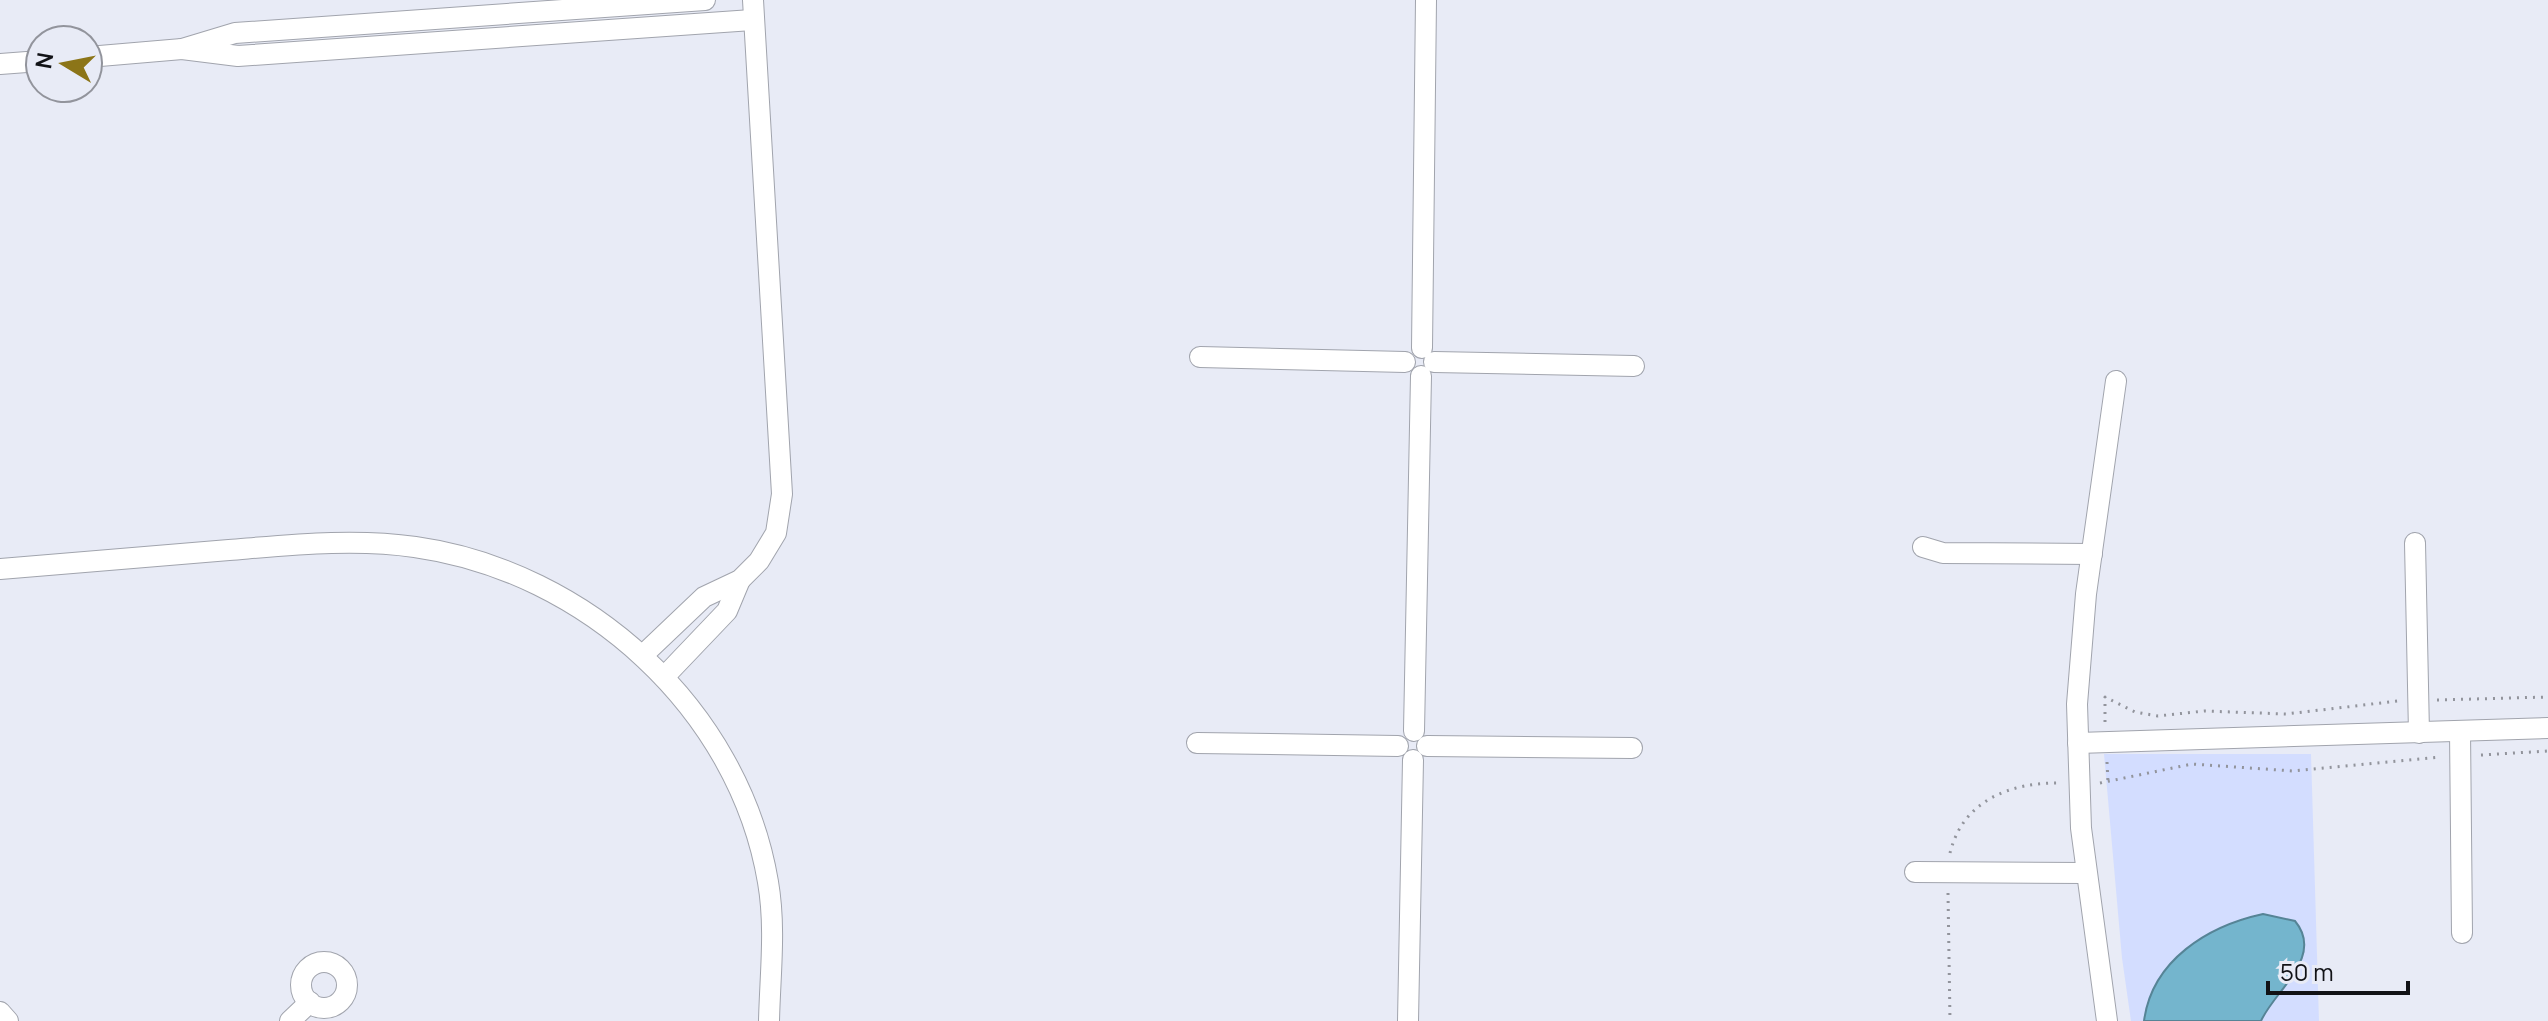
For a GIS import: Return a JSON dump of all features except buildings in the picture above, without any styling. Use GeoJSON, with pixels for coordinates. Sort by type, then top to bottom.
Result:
{"type":"FeatureCollection","features":[{"type":"Feature","properties":{"kind":"street"},"geometry":{"type":"LineString","coordinates":[[104,56],[182,49],[235,33],[705,0]]}},
{"type":"Feature","properties":{"kind":"street"},"geometry":{"type":"LineString","coordinates":[[738,0],[752,10]]}},
{"type":"Feature","properties":{"kind":"street"},"geometry":{"type":"LineString","coordinates":[[1408,1021],[1426,0]]}},
{"type":"Feature","properties":{"kind":"street"},"geometry":{"type":"LineString","coordinates":[[182,49],[238,56],[752,10]]}},
{"type":"Feature","properties":{"kind":"street"},"geometry":{"type":"LineString","coordinates":[[665,676],[727,611],[740,580],[772,543],[782,507],[752,10]]}},
{"type":"Feature","properties":{"kind":"street"},"geometry":{"type":"LineString","coordinates":[[0,64],[24,62]]}},
{"type":"Feature","properties":{"kind":"street"},"geometry":{"type":"LineString","coordinates":[[1200,357],[1634,366]]}},
{"type":"Feature","properties":{"kind":"street"},"geometry":{"type":"LineString","coordinates":[[2107,1021],[2085,873],[2078,743],[2080,657],[2116,381]]}},
{"type":"Feature","properties":{"kind":"street"},"geometry":{"type":"LineString","coordinates":[[2415,543],[2419,733]]}},
{"type":"Feature","properties":{"kind":"street"},"geometry":{"type":"LineString","coordinates":[[0,569],[310,544],[413,546],[470,558],[520,576],[584,610],[665,676],[698,720],[729,771],[763,858],[772,925],[769,1021]]}},
{"type":"Feature","properties":{"kind":"street"},"geometry":{"type":"LineString","coordinates":[[1923,547],[1943,553],[2092,554]]}},
{"type":"Feature","properties":{"kind":"street"},"geometry":{"type":"LineString","coordinates":[[643,655],[704,597],[740,580]]}},
{"type":"Feature","properties":{"kind":"street"},"geometry":{"type":"LineString","coordinates":[[2078,743],[2548,728]]}},
{"type":"Feature","properties":{"kind":"street"},"geometry":{"type":"LineString","coordinates":[[2460,731],[2462,933]]}},
{"type":"Feature","properties":{"kind":"street"},"geometry":{"type":"LineString","coordinates":[[1197,743],[1632,748]]}},
{"type":"Feature","properties":{"kind":"street"},"geometry":{"type":"LineString","coordinates":[[1915,872],[2085,873]]}},
{"type":"Feature","properties":{"kind":"street"},"geometry":{"type":"LineString","coordinates":[[290,1021],[310,1002]]}},
{"type":"Feature","properties":{"kind":"street"},"geometry":{"type":"LineString","coordinates":[[0,1012],[8,1021]]}},
{"type":"Feature","properties":{"kind":"path"},"geometry":{"type":"LineString","coordinates":[[2105,697],[2135,712],[2158,716],[2204,711],[2286,714],[2370,702],[2548,697]]}},
{"type":"Feature","properties":{"kind":"path"},"geometry":{"type":"LineString","coordinates":[[1950,1021],[1949,872],[1958,831],[1981,803],[2024,785],[2108,782],[2192,764],[2311,771],[2459,756],[2548,751]]}},
{"type":"Feature","properties":{"kind":"shaded area"},"geometry":{"type":"Polygon","coordinates":[[[2104,754],[2311,754],[2319,1021],[2131,1021],[2122,958],[2104,754]]]}},
{"type":"Feature","properties":{"kind":"shaded area"},"geometry":{"type":"Polygon","coordinates":[[[2263,914],[2295,921],[2303,934],[2304,948],[2294,973],[2261,1021],[2144,1021],[2158,980],[2186,949],[2222,927],[2263,914]]]}}]}
